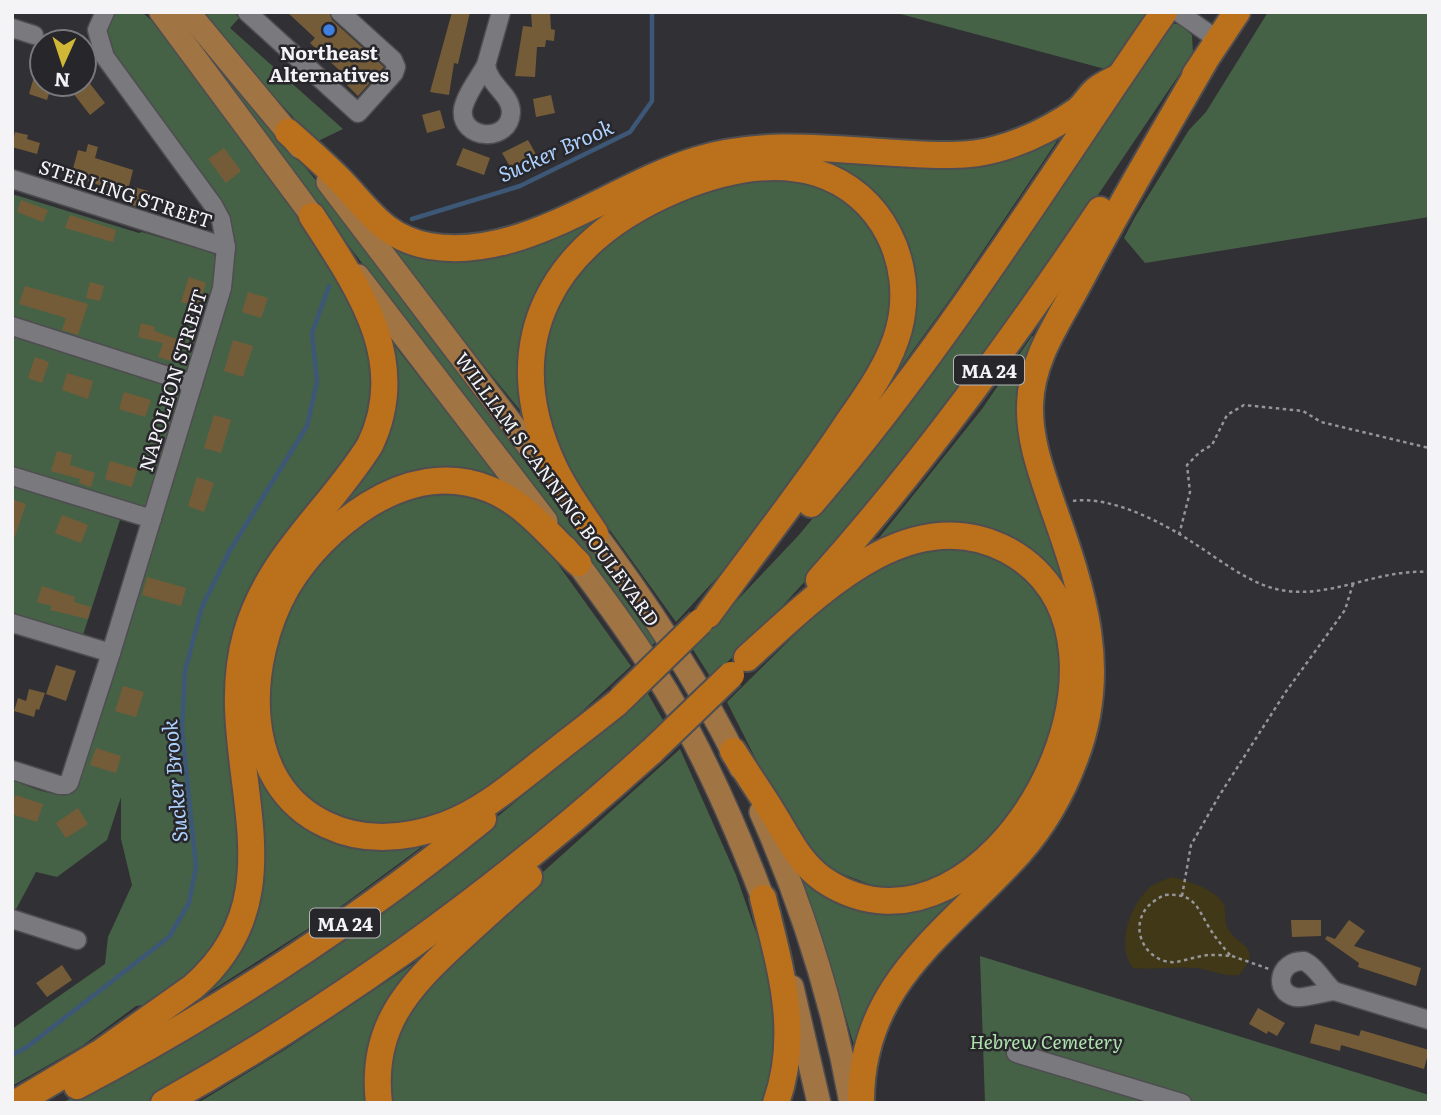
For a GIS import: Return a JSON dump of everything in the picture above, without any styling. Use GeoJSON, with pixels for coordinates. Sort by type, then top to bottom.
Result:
{"type":"FeatureCollection","features":[{"type":"Feature","properties":{"kind":"highway"},"geometry":{"type":"LineString","coordinates":[[288,131],[329,169],[384,228],[425,246],[462,248],[518,238],[678,166],[739,150],[797,147],[938,156],[999,149],[1053,126],[1081,107],[1097,89],[1119,77],[1164,12]]}},
{"type":"Feature","properties":{"kind":"highway"},"geometry":{"type":"LineString","coordinates":[[861,1103],[868,1043],[887,997],[912,963],[1039,828],[1054,806],[1077,754],[1089,704],[1090,637],[1076,573],[1036,457],[1030,419],[1032,382],[1046,343],[1094,252],[1204,62],[1237,12]]}},
{"type":"Feature","properties":{"kind":"highway","name":"MA 24"},"geometry":{"type":"LineString","coordinates":[[164,1103],[303,1019],[398,955],[520,863],[645,758],[739,666],[849,546],[948,425],[1010,342],[1204,62]]}},
{"type":"Feature","properties":{"kind":"highway","name":"MA 24"},"geometry":{"type":"LineString","coordinates":[[44,1103],[186,1025],[359,914],[481,821],[619,701],[704,619],[813,502],[909,384],[991,270],[1119,77]]}},
{"type":"Feature","properties":{"kind":"highway"},"geometry":{"type":"LineString","coordinates":[[595,533],[554,467],[538,423],[534,401],[532,377],[537,329],[548,296],[568,265],[605,231],[644,205],[685,186],[726,174],[761,168],[796,169],[817,173],[853,191],[881,219],[897,251],[904,287],[895,344],[877,379],[817,470],[704,619]]}},
{"type":"Feature","properties":{"kind":"highway"},"geometry":{"type":"LineString","coordinates":[[16,1103],[100,1053],[206,976],[226,951],[247,907],[251,891],[252,854],[236,707],[242,651],[252,615],[267,582],[363,456],[380,423],[384,398],[382,358],[371,317],[353,280],[312,216]]}},
{"type":"Feature","properties":{"kind":"highway"},"geometry":{"type":"LineString","coordinates":[[578,563],[520,507],[500,494],[475,485],[447,480],[419,483],[393,492],[365,507],[337,527],[312,553],[286,590],[274,614],[262,654],[257,690],[258,725],[265,758],[282,789],[300,808],[321,823],[353,835],[369,837],[413,834],[457,820],[487,804],[619,701]]}},
{"type":"Feature","properties":{"kind":"highway"},"geometry":{"type":"LineString","coordinates":[[733,751],[798,854],[813,871],[835,886],[862,896],[888,900],[915,898],[940,890],[962,877],[993,852],[1021,820],[1039,792],[1057,754],[1067,715],[1072,655],[1061,609],[1047,584],[1028,564],[999,546],[967,537],[934,537],[904,544],[856,567],[739,666]]}},
{"type":"Feature","properties":{"kind":"highway"},"geometry":{"type":"LineString","coordinates":[[379,1103],[378,1068],[383,1041],[393,1015],[408,992],[435,962],[572,838],[645,758]]}},
{"type":"Feature","properties":{"kind":"highway"},"geometry":{"type":"LineString","coordinates":[[763,898],[788,1008],[788,1052],[776,1103]]}},
{"type":"Feature","properties":{"kind":"main road","name":"WILLIAM S CANNING BOULEVARD"},"geometry":{"type":"LineString","coordinates":[[161,12],[312,216],[578,563],[631,636],[679,713],[724,804],[763,898],[798,1008],[819,1103]]}},
{"type":"Feature","properties":{"kind":"main road","name":"WILLIAM S CANNING BOULEVARD"},"geometry":{"type":"LineString","coordinates":[[188,12],[288,131],[410,288],[595,533],[668,638],[733,751],[775,844],[802,915],[832,1014],[851,1103]]}},
{"type":"Feature","properties":{"kind":"street","name":"NAPOLEON STREET"},"geometry":{"type":"LineString","coordinates":[[12,770],[66,785],[111,653],[222,288],[226,247],[221,219],[105,57],[97,30],[105,12]]}},
{"type":"Feature","properties":{"kind":"street"},"geometry":{"type":"LineString","coordinates":[[247,12],[358,113],[394,73],[396,67],[393,60],[340,12]]}},
{"type":"Feature","properties":{"kind":"street"},"geometry":{"type":"LineString","coordinates":[[486,65],[501,12]]}},
{"type":"Feature","properties":{"kind":"street"},"geometry":{"type":"LineString","coordinates":[[1178,12],[1218,40]]}},
{"type":"Feature","properties":{"kind":"street","name":"STERLING STREET"},"geometry":{"type":"LineString","coordinates":[[12,179],[226,247]]}},
{"type":"Feature","properties":{"kind":"street"},"geometry":{"type":"LineString","coordinates":[[12,326],[193,384]]}},
{"type":"Feature","properties":{"kind":"street"},"geometry":{"type":"LineString","coordinates":[[12,476],[152,519]]}},
{"type":"Feature","properties":{"kind":"street"},"geometry":{"type":"LineString","coordinates":[[12,623],[111,653]]}},
{"type":"Feature","properties":{"kind":"street"},"geometry":{"type":"LineString","coordinates":[[12,919],[78,940]]}},
{"type":"Feature","properties":{"kind":"street"},"geometry":{"type":"LineString","coordinates":[[1334,991],[1304,997],[1292,996],[1283,988],[1282,973],[1292,962],[1304,961],[1314,968],[1334,991],[1429,1020]]}},
{"type":"Feature","properties":{"kind":"street"},"geometry":{"type":"LineString","coordinates":[[1016,1053],[1182,1103]]}},
{"type":"Feature","properties":{"kind":"path"},"geometry":{"type":"LineString","coordinates":[[1179,535],[1190,492],[1187,465],[1212,445],[1227,415],[1244,405],[1303,411],[1321,422],[1429,448]]}},
{"type":"Feature","properties":{"kind":"path"},"geometry":{"type":"LineString","coordinates":[[1052,505],[1081,500],[1118,505],[1179,535],[1243,575],[1265,586],[1289,592],[1323,591],[1393,575],[1429,572]]}},
{"type":"Feature","properties":{"kind":"path"},"geometry":{"type":"LineString","coordinates":[[1182,896],[1191,845],[1219,796],[1286,693],[1345,610],[1353,584]]}},
{"type":"Feature","properties":{"kind":"path"},"geometry":{"type":"LineString","coordinates":[[1231,956],[1218,941],[1196,903],[1182,896],[1165,895],[1147,906],[1139,927],[1141,938],[1146,948],[1164,961],[1176,962],[1208,955],[1231,956],[1282,973]]}},
{"type":"Feature","properties":{"kind":"green space"},"geometry":{"type":"Polygon","coordinates":[[[117,12],[142,12],[152,21],[216,103],[330,260],[356,302],[375,371],[369,427],[272,557],[243,889],[219,945],[157,1003],[136,1006],[82,1046],[12,1086],[12,1029],[105,964],[108,937],[132,885],[121,839],[121,797],[107,840],[57,877],[36,872],[15,911],[12,910],[12,780],[61,794],[76,788],[230,283],[232,269],[230,224],[215,190],[113,57],[108,28],[117,12]]]}},
{"type":"Feature","properties":{"kind":"green space"},"geometry":{"type":"Polygon","coordinates":[[[196,12],[234,12],[239,18],[230,28],[343,129],[316,142],[196,12]]]}},
{"type":"Feature","properties":{"kind":"green space"},"geometry":{"type":"Polygon","coordinates":[[[893,12],[1160,12],[1120,61],[1105,69],[893,12]]]}},
{"type":"Feature","properties":{"kind":"green space"},"geometry":{"type":"Polygon","coordinates":[[[1268,12],[1429,12],[1429,217],[1145,263],[1124,238],[1189,130],[1206,112],[1268,12]]]}},
{"type":"Feature","properties":{"kind":"green space"},"geometry":{"type":"Polygon","coordinates":[[[1171,24],[1179,24],[1192,35],[1193,54],[1011,324],[838,545],[767,623],[711,678],[692,648],[798,536],[840,486],[1171,24]]]}},
{"type":"Feature","properties":{"kind":"green space"},"geometry":{"type":"Polygon","coordinates":[[[216,58],[331,199],[624,589],[658,640],[649,648],[581,553],[210,62],[216,58]]]}},
{"type":"Feature","properties":{"kind":"green space"},"geometry":{"type":"Polygon","coordinates":[[[1051,135],[1057,141],[953,295],[895,375],[889,370],[897,234],[793,161],[1051,135]]]}},
{"type":"Feature","properties":{"kind":"green space"},"geometry":{"type":"Polygon","coordinates":[[[786,176],[841,193],[883,242],[895,299],[879,356],[772,518],[676,622],[571,476],[558,451],[538,379],[555,296],[628,223],[693,191],[786,176]]]}},
{"type":"Feature","properties":{"kind":"green space"},"geometry":{"type":"Polygon","coordinates":[[[12,194],[213,253],[217,258],[214,291],[187,371],[12,318],[12,194]]]}},
{"type":"Feature","properties":{"kind":"green space"},"geometry":{"type":"Polygon","coordinates":[[[631,194],[570,250],[525,408],[520,410],[385,246],[421,253],[631,194]]]}},
{"type":"Feature","properties":{"kind":"green space"},"geometry":{"type":"Polygon","coordinates":[[[12,336],[153,379],[180,396],[146,507],[143,509],[12,468],[12,336]]]}},
{"type":"Feature","properties":{"kind":"green space"},"geometry":{"type":"Polygon","coordinates":[[[1032,336],[1038,339],[1027,369],[1075,597],[1028,555],[879,538],[982,409],[1032,336]]]}},
{"type":"Feature","properties":{"kind":"green space"},"geometry":{"type":"Polygon","coordinates":[[[395,346],[498,478],[494,484],[472,476],[329,523],[363,469],[389,349],[395,346]]]}},
{"type":"Feature","properties":{"kind":"green space"},"geometry":{"type":"Polygon","coordinates":[[[12,485],[120,520],[83,635],[12,615],[12,485]]]}},
{"type":"Feature","properties":{"kind":"green space"},"geometry":{"type":"Polygon","coordinates":[[[429,490],[489,497],[542,542],[631,666],[538,752],[473,803],[405,828],[325,818],[275,765],[265,677],[299,583],[372,512],[429,490]]]}},
{"type":"Feature","properties":{"kind":"green space"},"geometry":{"type":"Polygon","coordinates":[[[938,545],[994,555],[1037,585],[1058,628],[1061,689],[1045,758],[1007,822],[957,869],[890,892],[816,864],[777,801],[727,702],[830,600],[873,568],[938,545]]]}},
{"type":"Feature","properties":{"kind":"green space"},"geometry":{"type":"Polygon","coordinates":[[[647,692],[664,722],[641,741],[641,747],[433,919],[198,1073],[146,1103],[62,1103],[138,1063],[464,845],[617,716],[627,712],[647,692]]]}},
{"type":"Feature","properties":{"kind":"green space"},"geometry":{"type":"Polygon","coordinates":[[[247,747],[278,797],[418,842],[420,848],[328,916],[200,998],[242,938],[247,747]]]}},
{"type":"Feature","properties":{"kind":"green space"},"geometry":{"type":"Polygon","coordinates":[[[680,749],[736,875],[772,978],[780,1024],[767,1103],[385,1103],[384,1087],[402,1012],[494,916],[680,749]]]}},
{"type":"Feature","properties":{"kind":"green space"},"geometry":{"type":"Polygon","coordinates":[[[984,870],[857,1044],[853,1042],[822,937],[800,878],[806,875],[847,900],[984,870]]]}},
{"type":"Feature","properties":{"kind":"green space","name":"Hebrew Cemetery"},"geometry":{"type":"Polygon","coordinates":[[[980,956],[1429,1095],[1429,1103],[985,1103],[980,956]]]}},
{"type":"Feature","properties":{"kind":"green space"},"geometry":{"type":"Polygon","coordinates":[[[413,964],[416,968],[370,1103],[198,1103],[286,1049],[413,964]]]}},
{"type":"Feature","properties":{"kind":"sand"},"geometry":{"type":"Polygon","coordinates":[[[1172,877],[1193,883],[1220,899],[1224,905],[1227,927],[1249,952],[1250,957],[1239,975],[1195,968],[1133,968],[1125,949],[1130,917],[1149,888],[1172,877]]]}},
{"type":"Feature","properties":{"kind":"building"},"geometry":{"type":"Polygon","coordinates":[[[287,12],[329,12],[332,20],[384,67],[358,96],[347,85],[351,81],[310,43],[315,38],[287,12]]]}},
{"type":"Feature","properties":{"kind":"building"},"geometry":{"type":"Polygon","coordinates":[[[452,12],[470,12],[458,64],[454,63],[449,95],[430,92],[452,12]]]}},
{"type":"Feature","properties":{"kind":"building"},"geometry":{"type":"Polygon","coordinates":[[[531,12],[550,12],[551,29],[555,30],[554,41],[546,40],[545,47],[537,47],[535,77],[515,76],[523,26],[532,27],[531,12]]]}},
{"type":"Feature","properties":{"kind":"building"},"geometry":{"type":"Polygon","coordinates":[[[98,94],[105,103],[90,115],[77,98],[98,98],[98,94]]]}},
{"type":"Feature","properties":{"kind":"building"},"geometry":{"type":"Polygon","coordinates":[[[551,95],[555,113],[536,117],[533,99],[551,95]]]}},
{"type":"Feature","properties":{"kind":"building"},"geometry":{"type":"Polygon","coordinates":[[[440,110],[445,128],[427,133],[422,115],[440,110]]]}},
{"type":"Feature","properties":{"kind":"building"},"geometry":{"type":"Polygon","coordinates":[[[15,132],[28,135],[27,139],[40,143],[37,154],[12,147],[15,132]]]}},
{"type":"Feature","properties":{"kind":"building"},"geometry":{"type":"Polygon","coordinates":[[[528,140],[537,156],[512,170],[502,153],[528,140]]]}},
{"type":"Feature","properties":{"kind":"building"},"geometry":{"type":"Polygon","coordinates":[[[88,144],[98,147],[95,158],[133,170],[127,194],[71,176],[78,150],[86,152],[88,144]]]}},
{"type":"Feature","properties":{"kind":"building"},"geometry":{"type":"Polygon","coordinates":[[[224,148],[241,171],[226,183],[208,159],[224,148]]]}},
{"type":"Feature","properties":{"kind":"building"},"geometry":{"type":"Polygon","coordinates":[[[463,148],[490,158],[484,175],[456,165],[463,148]]]}},
{"type":"Feature","properties":{"kind":"building"},"geometry":{"type":"Polygon","coordinates":[[[134,187],[148,191],[143,209],[129,204],[134,187]]]}},
{"type":"Feature","properties":{"kind":"building"},"geometry":{"type":"Polygon","coordinates":[[[21,200],[48,210],[43,222],[17,212],[21,200]]]}},
{"type":"Feature","properties":{"kind":"building"},"geometry":{"type":"Polygon","coordinates":[[[70,215],[116,230],[113,242],[65,228],[70,215]]]}},
{"type":"Feature","properties":{"kind":"building"},"geometry":{"type":"Polygon","coordinates":[[[189,277],[206,283],[198,307],[181,302],[189,277]]]}},
{"type":"Feature","properties":{"kind":"building"},"geometry":{"type":"Polygon","coordinates":[[[90,282],[104,286],[100,301],[86,298],[90,282]]]}},
{"type":"Feature","properties":{"kind":"building"},"geometry":{"type":"Polygon","coordinates":[[[25,286],[88,304],[78,335],[62,330],[66,318],[19,304],[25,286]]]}},
{"type":"Feature","properties":{"kind":"building"},"geometry":{"type":"Polygon","coordinates":[[[248,292],[268,298],[261,318],[242,312],[248,292]]]}},
{"type":"Feature","properties":{"kind":"building"},"geometry":{"type":"Polygon","coordinates":[[[141,323],[155,327],[154,331],[185,342],[178,363],[158,357],[163,343],[138,337],[141,323]]]}},
{"type":"Feature","properties":{"kind":"building"},"geometry":{"type":"Polygon","coordinates":[[[233,340],[253,346],[243,377],[224,371],[233,340]]]}},
{"type":"Feature","properties":{"kind":"building"},"geometry":{"type":"Polygon","coordinates":[[[35,357],[49,362],[42,383],[28,378],[35,357]]]}},
{"type":"Feature","properties":{"kind":"building"},"geometry":{"type":"Polygon","coordinates":[[[67,373],[93,381],[88,399],[62,390],[67,373]]]}},
{"type":"Feature","properties":{"kind":"building"},"geometry":{"type":"Polygon","coordinates":[[[124,392],[151,400],[145,417],[119,409],[124,392]]]}},
{"type":"Feature","properties":{"kind":"building"},"geometry":{"type":"Polygon","coordinates":[[[214,415],[231,420],[221,453],[204,448],[214,415]]]}},
{"type":"Feature","properties":{"kind":"building"},"geometry":{"type":"Polygon","coordinates":[[[57,451],[72,455],[70,465],[95,473],[91,487],[79,483],[80,479],[51,471],[57,451]]]}},
{"type":"Feature","properties":{"kind":"building"},"geometry":{"type":"Polygon","coordinates":[[[110,461],[137,469],[132,487],[105,479],[110,461]]]}},
{"type":"Feature","properties":{"kind":"building"},"geometry":{"type":"Polygon","coordinates":[[[197,477],[214,483],[204,512],[188,506],[197,477]]]}},
{"type":"Feature","properties":{"kind":"building"},"geometry":{"type":"Polygon","coordinates":[[[12,499],[26,504],[14,539],[12,539],[12,499]]]}},
{"type":"Feature","properties":{"kind":"building"},"geometry":{"type":"Polygon","coordinates":[[[62,515],[88,525],[81,543],[55,533],[62,515]]]}},
{"type":"Feature","properties":{"kind":"building"},"geometry":{"type":"Polygon","coordinates":[[[147,577],[186,588],[181,606],[142,595],[147,577]]]}},
{"type":"Feature","properties":{"kind":"building"},"geometry":{"type":"Polygon","coordinates":[[[42,586],[75,597],[74,602],[91,607],[88,619],[50,610],[52,606],[37,602],[42,586]]]}},
{"type":"Feature","properties":{"kind":"building"},"geometry":{"type":"Polygon","coordinates":[[[56,665],[76,671],[66,701],[46,694],[56,665]]]}},
{"type":"Feature","properties":{"kind":"building"},"geometry":{"type":"Polygon","coordinates":[[[123,686],[144,692],[136,717],[115,711],[123,686]]]}},
{"type":"Feature","properties":{"kind":"building"},"geometry":{"type":"Polygon","coordinates":[[[29,689],[45,693],[34,717],[14,711],[18,698],[26,701],[29,689]]]}},
{"type":"Feature","properties":{"kind":"building"},"geometry":{"type":"Polygon","coordinates":[[[96,748],[121,756],[116,773],[90,765],[96,748]]]}},
{"type":"Feature","properties":{"kind":"building"},"geometry":{"type":"Polygon","coordinates":[[[15,795],[43,804],[37,822],[12,814],[15,795]]]}},
{"type":"Feature","properties":{"kind":"building"},"geometry":{"type":"Polygon","coordinates":[[[78,808],[88,824],[66,838],[56,823],[78,808]]]}},
{"type":"Feature","properties":{"kind":"building"},"geometry":{"type":"Polygon","coordinates":[[[1291,920],[1321,920],[1321,936],[1292,937],[1291,920]]]}},
{"type":"Feature","properties":{"kind":"building"},"geometry":{"type":"Polygon","coordinates":[[[1349,920],[1365,931],[1354,946],[1421,968],[1416,986],[1358,967],[1359,963],[1325,939],[1327,936],[1335,939],[1349,920]]]}},
{"type":"Feature","properties":{"kind":"building"},"geometry":{"type":"Polygon","coordinates":[[[62,965],[72,980],[47,997],[36,983],[62,965]]]}},
{"type":"Feature","properties":{"kind":"building"},"geometry":{"type":"Polygon","coordinates":[[[1258,1008],[1285,1023],[1277,1036],[1268,1031],[1267,1034],[1249,1024],[1258,1008]]]}},
{"type":"Feature","properties":{"kind":"building"},"geometry":{"type":"Polygon","coordinates":[[[1315,1024],[1359,1036],[1361,1030],[1429,1050],[1424,1069],[1341,1045],[1340,1051],[1310,1043],[1315,1024]]]}},
{"type":"Feature","properties":{"kind":"waterway","name":"Sucker Brook"},"geometry":{"type":"LineString","coordinates":[[412,219],[520,186],[630,132],[652,101],[652,12]]}},
{"type":"Feature","properties":{"kind":"waterway","name":"Sucker Brook"},"geometry":{"type":"LineString","coordinates":[[12,1055],[27,1047],[169,937],[189,903],[196,867],[182,729],[185,671],[202,607],[229,552],[307,426],[317,382],[312,333],[329,286]]}},
{"type":"Feature","properties":{"kind":"place","name":"Northeast Alternatives"},"geometry":{"type":"Point","coordinates":[329,30]}}]}
